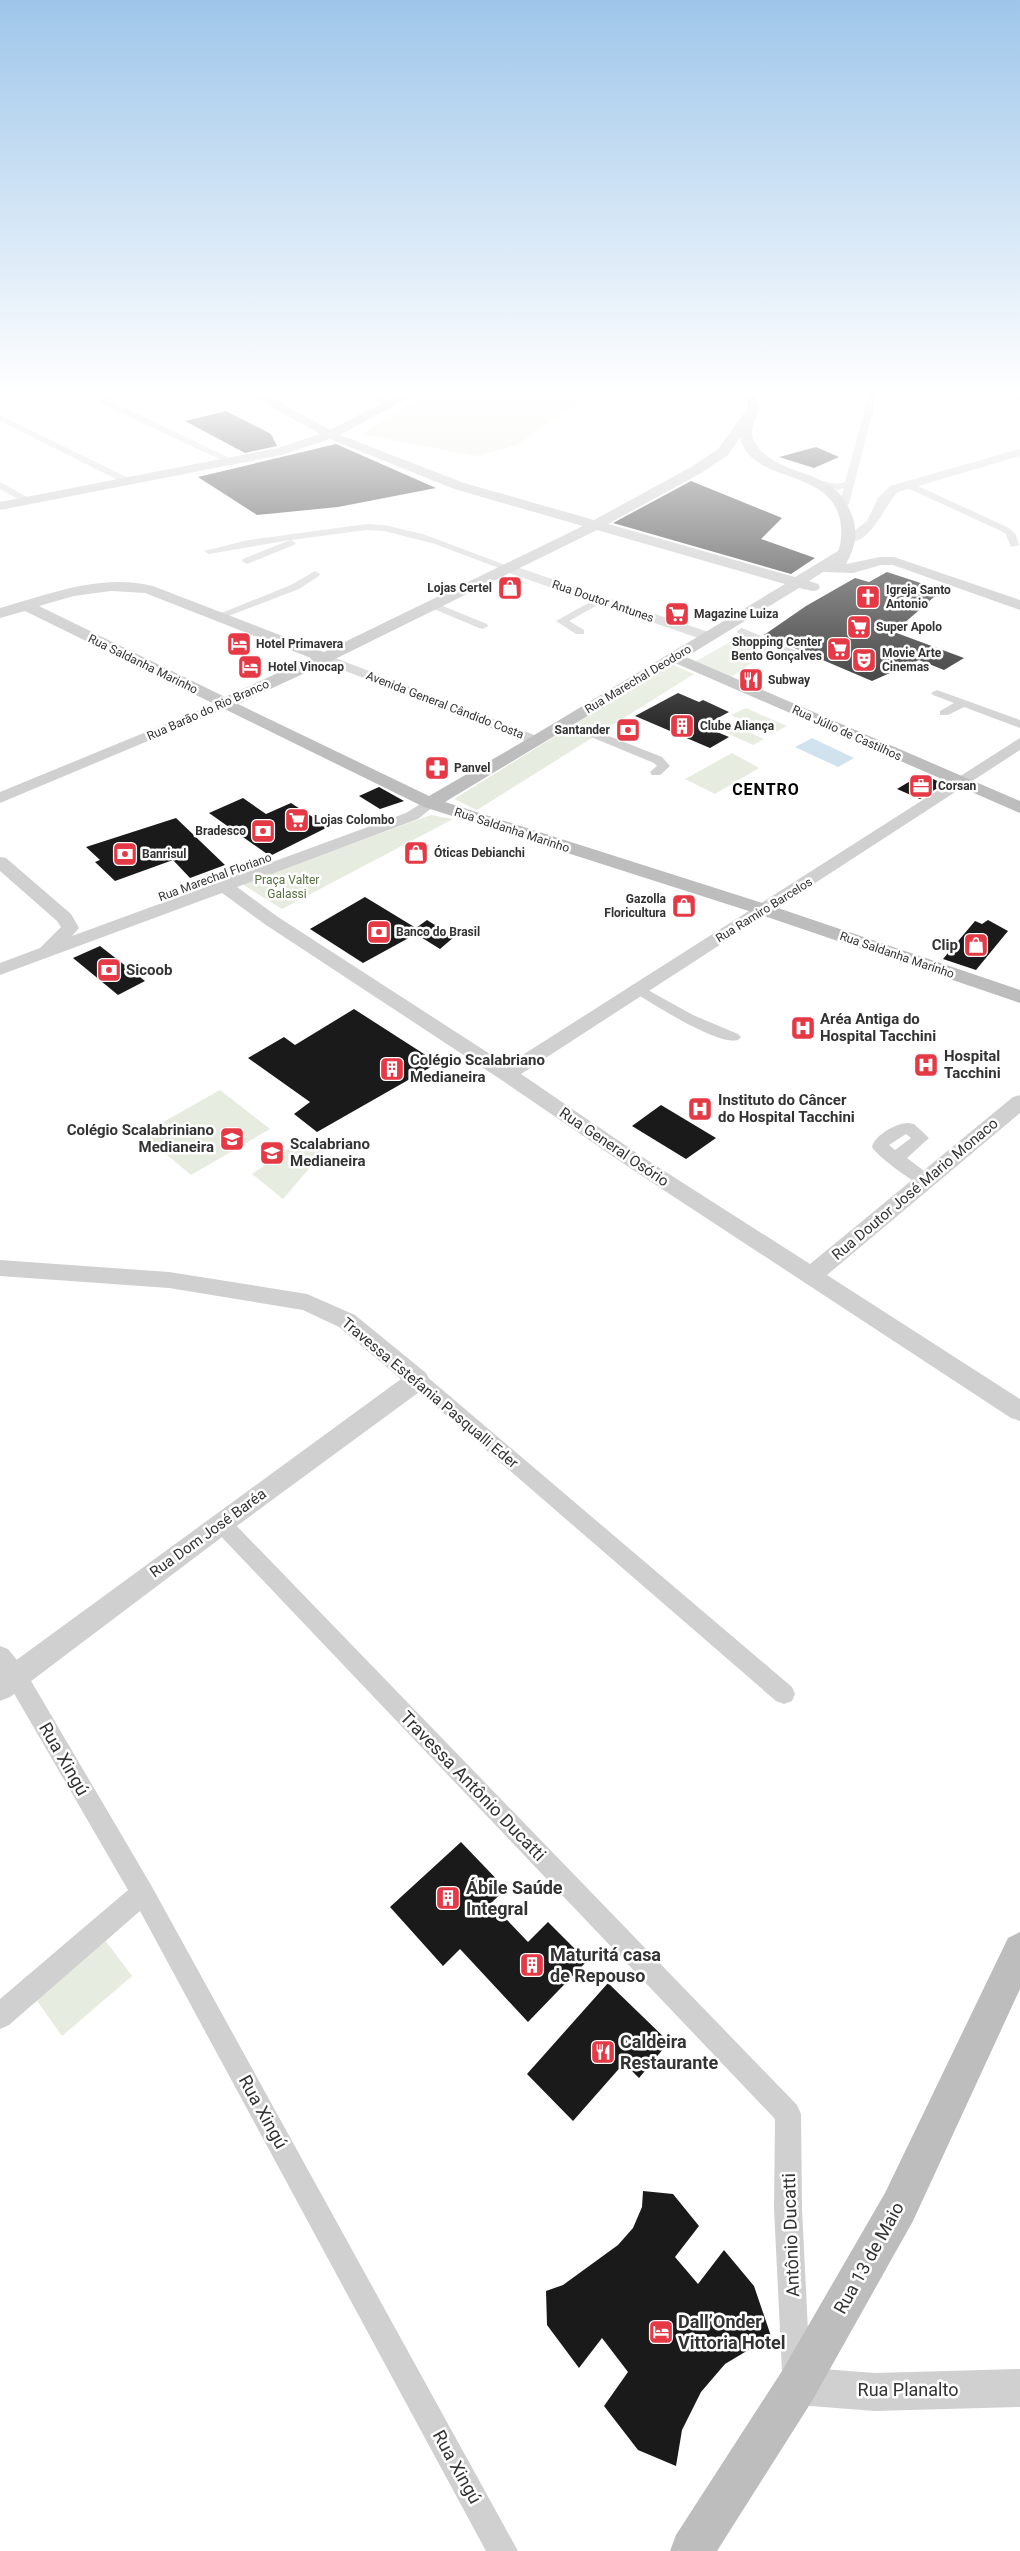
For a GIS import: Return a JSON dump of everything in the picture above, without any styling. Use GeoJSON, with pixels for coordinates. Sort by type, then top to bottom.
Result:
{"type":"FeatureCollection","features":[{"type":"Feature","properties":{"kind":"main road"},"geometry":{"type":"LineString","coordinates":[[555,514],[813,587]]}},
{"type":"Feature","properties":{"kind":"main road","name":"Rua Barão do Rio Branco"},"geometry":{"type":"LineString","coordinates":[[224,704],[325,658],[616,514]]}},
{"type":"Feature","properties":{"kind":"main road"},"geometry":{"type":"LineString","coordinates":[[846,514],[850,538]]}},
{"type":"Feature","properties":{"kind":"main road","name":"Rua Marechal Deodoro"},"geometry":{"type":"LineString","coordinates":[[424,808],[566,723],[681,660],[742,630],[813,587],[836,569],[850,538]]}},
{"type":"Feature","properties":{"kind":"main road","name":"Rua Marechal Deodoro"},"geometry":{"type":"LineString","coordinates":[[681,660],[709,637],[818,567],[844,553]]}},
{"type":"Feature","properties":{"kind":"main road"},"geometry":{"type":"LineString","coordinates":[[818,567],[836,569],[859,568],[880,561],[894,561],[1020,605]]}},
{"type":"Feature","properties":{"kind":"main road","name":"Avenida General Cândido Costa"},"geometry":{"type":"LineString","coordinates":[[0,613],[97,587],[127,585],[148,589],[325,658]]}},
{"type":"Feature","properties":{"kind":"main road","name":"Rua Saldanha Marinho"},"geometry":{"type":"LineString","coordinates":[[27,606],[224,704],[424,808],[765,910],[1020,997]]}},
{"type":"Feature","properties":{"kind":"main road","name":"Rua Júlio de Castilhos"},"geometry":{"type":"LineString","coordinates":[[681,660],[1020,808]]}},
{"type":"Feature","properties":{"kind":"main road","name":"Rua 13 de Maio"},"geometry":{"type":"LineString","coordinates":[[692,2551],[797,2386],[898,2207],[1020,1950]]}},
{"type":"Feature","properties":{"kind":"street"},"geometry":{"type":"LineString","coordinates":[[850,538],[872,523],[876,514]]}},
{"type":"Feature","properties":{"kind":"street"},"geometry":{"type":"LineString","coordinates":[[971,514],[1010,533],[1014,545]]}},
{"type":"Feature","properties":{"kind":"street","name":"Rua Doutor Antunes"},"geometry":{"type":"LineString","coordinates":[[209,551],[248,542],[383,527],[406,532],[709,637]]}},
{"type":"Feature","properties":{"kind":"street"},"geometry":{"type":"LineString","coordinates":[[247,561],[312,535]]}},
{"type":"Feature","properties":{"kind":"street"},"geometry":{"type":"LineString","coordinates":[[219,616],[295,587],[315,574]]}},
{"type":"Feature","properties":{"kind":"street"},"geometry":{"type":"LineString","coordinates":[[580,632],[561,621],[599,600]]}},
{"type":"Feature","properties":{"kind":"street"},"geometry":{"type":"LineString","coordinates":[[433,605],[483,626]]}},
{"type":"Feature","properties":{"kind":"street"},"geometry":{"type":"LineString","coordinates":[[742,630],[800,656]]}},
{"type":"Feature","properties":{"kind":"street","name":"Avenida General Cândido Costa"},"geometry":{"type":"LineString","coordinates":[[325,658],[537,741]]}},
{"type":"Feature","properties":{"kind":"street"},"geometry":{"type":"LineString","coordinates":[[937,693],[1020,724]]}},
{"type":"Feature","properties":{"kind":"street"},"geometry":{"type":"LineString","coordinates":[[944,713],[963,703]]}},
{"type":"Feature","properties":{"kind":"street","name":"Rua Barão do Rio Branco"},"geometry":{"type":"LineString","coordinates":[[0,798],[224,704]]}},
{"type":"Feature","properties":{"kind":"street"},"geometry":{"type":"LineString","coordinates":[[566,723],[663,763],[664,766],[656,772]]}},
{"type":"Feature","properties":{"kind":"street","name":"Rua Ramiro Barcelos"},"geometry":{"type":"LineString","coordinates":[[506,1074],[637,988],[765,910],[1020,743]]}},
{"type":"Feature","properties":{"kind":"street","name":"Rua Marechal Floriano"},"geometry":{"type":"LineString","coordinates":[[0,968],[218,882],[424,808]]}},
{"type":"Feature","properties":{"kind":"street"},"geometry":{"type":"LineString","coordinates":[[0,862],[60,914],[70,928],[56,944],[42,953]]}},
{"type":"Feature","properties":{"kind":"street","name":"Rua Marechal Floriano"},"geometry":{"type":"LineString","coordinates":[[0,954],[70,928],[218,882]]}},
{"type":"Feature","properties":{"kind":"street","name":"Rua General Osório"},"geometry":{"type":"LineString","coordinates":[[218,882],[272,921],[506,1074],[637,1164],[1020,1411]]}},
{"type":"Feature","properties":{"kind":"street"},"geometry":{"type":"LineString","coordinates":[[637,988],[688,1018],[734,1037]]}},
{"type":"Feature","properties":{"kind":"street","name":"Rua Doutor José Mario Monaco"},"geometry":{"type":"LineString","coordinates":[[810,1276],[1020,1102]]}},
{"type":"Feature","properties":{"kind":"street"},"geometry":{"type":"LineString","coordinates":[[894,1160],[926,1181]]}},
{"type":"Feature","properties":{"kind":"street","name":"Travessa Estefania Pasqualli Eder"},"geometry":{"type":"LineString","coordinates":[[0,1268],[170,1280],[307,1302],[347,1321],[784,1694]]}},
{"type":"Feature","properties":{"kind":"street","name":"Rua Dom José Baréa"},"geometry":{"type":"LineString","coordinates":[[5,1673],[418,1380]]}},
{"type":"Feature","properties":{"kind":"street","name":"Travessa Antônio Ducatti"},"geometry":{"type":"LineString","coordinates":[[220,1522],[788,2114]]}},
{"type":"Feature","properties":{"kind":"street","name":"Rua Xingú"},"geometry":{"type":"LineString","coordinates":[[5,1673],[143,1893],[503,2551]]}},
{"type":"Feature","properties":{"kind":"street"},"geometry":{"type":"LineString","coordinates":[[0,2016],[143,1893]]}},
{"type":"Feature","properties":{"kind":"street","name":"Antônio Ducatti"},"geometry":{"type":"LineString","coordinates":[[788,2114],[788,2209],[797,2386]]}},
{"type":"Feature","properties":{"kind":"street","name":"Rua Planalto"},"geometry":{"type":"LineString","coordinates":[[797,2386],[875,2392],[1020,2388]]}},
{"type":"Feature","properties":{"kind":"green space"},"geometry":{"type":"Polygon","coordinates":[[[744,634],[776,647],[728,679],[693,663],[744,634]]]}},
{"type":"Feature","properties":{"kind":"green space"},"geometry":{"type":"Polygon","coordinates":[[[671,664],[694,674],[477,810],[454,799],[671,664]]]}},
{"type":"Feature","properties":{"kind":"green space"},"geometry":{"type":"Polygon","coordinates":[[[746,708],[787,726],[772,734],[731,715],[746,708]]]}},
{"type":"Feature","properties":{"kind":"green space"},"geometry":{"type":"Polygon","coordinates":[[[723,720],[764,739],[753,745],[712,726],[723,720]]]}},
{"type":"Feature","properties":{"kind":"green space"},"geometry":{"type":"Polygon","coordinates":[[[732,753],[759,768],[715,794],[685,779],[732,753]]]}},
{"type":"Feature","properties":{"kind":"green space","name":"Praça Valter Galassi"},"geometry":{"type":"Polygon","coordinates":[[[431,815],[453,819],[282,909],[242,884],[431,815]]]}},
{"type":"Feature","properties":{"kind":"green space"},"geometry":{"type":"Polygon","coordinates":[[[220,1090],[270,1129],[191,1175],[142,1134],[220,1090]]]}},
{"type":"Feature","properties":{"kind":"green space"},"geometry":{"type":"Polygon","coordinates":[[[298,1142],[332,1142],[283,1199],[252,1174],[298,1142]]]}},
{"type":"Feature","properties":{"kind":"green space"},"geometry":{"type":"Polygon","coordinates":[[[105,1940],[132,1976],[62,2036],[35,1998],[105,1940]]]}},
{"type":"Feature","properties":{"kind":"water"},"geometry":{"type":"Polygon","coordinates":[[[812,738],[854,758],[838,767],[795,747],[812,738]]]}},
{"type":"Feature","properties":{"kind":"building"},"geometry":{"type":"Polygon","coordinates":[[[630,514],[772,514],[782,518],[761,539],[815,558],[791,574],[613,523],[630,514]]]}},
{"type":"Feature","properties":{"kind":"building"},"geometry":{"type":"Polygon","coordinates":[[[887,572],[942,590],[894,632],[964,658],[944,670],[919,660],[872,681],[764,635],[806,606],[855,578],[869,582],[887,572]]]}},
{"type":"Feature","properties":{"kind":"building","name":"Clube Aliança"},"geometry":{"type":"Polygon","coordinates":[[[678,693],[699,702],[703,700],[729,712],[703,726],[729,737],[710,748],[635,716],[678,693]]]}},
{"type":"Feature","properties":{"kind":"building","name":"Corsan"},"geometry":{"type":"Polygon","coordinates":[[[922,774],[944,784],[920,799],[897,789],[922,774]]]}},
{"type":"Feature","properties":{"kind":"building"},"geometry":{"type":"Polygon","coordinates":[[[379,787],[404,801],[380,809],[359,796],[379,787]]]}},
{"type":"Feature","properties":{"kind":"building","name":"Bradesco"},"geometry":{"type":"Polygon","coordinates":[[[243,798],[266,814],[291,803],[328,827],[270,856],[209,813],[243,798]]]}},
{"type":"Feature","properties":{"kind":"building"},"geometry":{"type":"Polygon","coordinates":[[[176,818],[225,865],[190,878],[173,860],[115,881],[95,862],[100,860],[86,847],[176,818]]]}},
{"type":"Feature","properties":{"kind":"building","name":"Banco do Brasil"},"geometry":{"type":"Polygon","coordinates":[[[365,897],[416,928],[427,920],[454,937],[440,949],[416,934],[363,963],[310,929],[365,897]]]}},
{"type":"Feature","properties":{"kind":"building","name":"Clip"},"geometry":{"type":"Polygon","coordinates":[[[988,920],[1008,931],[976,970],[943,959],[975,921],[982,924],[988,920]]]}},
{"type":"Feature","properties":{"kind":"building","name":"Sicoob"},"geometry":{"type":"Polygon","coordinates":[[[100,946],[145,981],[118,995],[73,958],[100,946]]]}},
{"type":"Feature","properties":{"kind":"building","name":"Colégio Scalabriano Medianeira"},"geometry":{"type":"Polygon","coordinates":[[[354,1009],[438,1063],[317,1132],[294,1114],[310,1102],[248,1058],[284,1037],[295,1045],[354,1009]]]}},
{"type":"Feature","properties":{"kind":"building"},"geometry":{"type":"Polygon","coordinates":[[[661,1105],[716,1138],[686,1159],[632,1126],[661,1105]]]}},
{"type":"Feature","properties":{"kind":"building"},"geometry":{"type":"Polygon","coordinates":[[[461,1842],[506,1889],[491,1903],[528,1942],[548,1922],[587,1961],[528,2022],[460,1949],[443,1966],[390,1907],[461,1842]]]}},
{"type":"Feature","properties":{"kind":"building","name":"Caldeira Restaurante"},"geometry":{"type":"Polygon","coordinates":[[[608,1983],[669,2042],[639,2078],[624,2063],[573,2121],[527,2074],[608,1983]]]}},
{"type":"Feature","properties":{"kind":"building","name":"Dall’Onder Vittoria Hotel"},"geometry":{"type":"Polygon","coordinates":[[[643,2191],[673,2194],[699,2226],[675,2257],[698,2284],[724,2250],[754,2286],[775,2348],[750,2349],[725,2364],[701,2392],[682,2430],[676,2466],[638,2450],[604,2406],[628,2372],[602,2338],[579,2368],[547,2325],[546,2291],[563,2285],[618,2245],[633,2228],[642,2207],[643,2191]]]}},
{"type":"Feature","properties":{"kind":"place","name":"Lojas Certel"},"geometry":{"type":"Point","coordinates":[510,588]}},
{"type":"Feature","properties":{"kind":"place","name":"Igreja Santo Antonio"},"geometry":{"type":"Point","coordinates":[868,597]}},
{"type":"Feature","properties":{"kind":"place","name":"Magazine Luiza"},"geometry":{"type":"Point","coordinates":[677,614]}},
{"type":"Feature","properties":{"kind":"place","name":"Super Apolo"},"geometry":{"type":"Point","coordinates":[859,627]}},
{"type":"Feature","properties":{"kind":"place","name":"Hotel Primavera"},"geometry":{"type":"Point","coordinates":[239,644]}},
{"type":"Feature","properties":{"kind":"place","name":"Shopping Center Bento Gonçalves"},"geometry":{"type":"Point","coordinates":[839,649]}},
{"type":"Feature","properties":{"kind":"place","name":"Movie Arte Cinemas"},"geometry":{"type":"Point","coordinates":[864,660]}},
{"type":"Feature","properties":{"kind":"place","name":"Hotel Vinocap"},"geometry":{"type":"Point","coordinates":[250,667]}},
{"type":"Feature","properties":{"kind":"place","name":"Subway"},"geometry":{"type":"Point","coordinates":[751,680]}},
{"type":"Feature","properties":{"kind":"place","name":"Clube Aliança"},"geometry":{"type":"Point","coordinates":[682,726]}},
{"type":"Feature","properties":{"kind":"place","name":"Santander"},"geometry":{"type":"Point","coordinates":[628,730]}},
{"type":"Feature","properties":{"kind":"place","name":"Panvel"},"geometry":{"type":"Point","coordinates":[437,768]}},
{"type":"Feature","properties":{"kind":"place","name":"Corsan"},"geometry":{"type":"Point","coordinates":[921,786]}},
{"type":"Feature","properties":{"kind":"place","name":"Lojas Colombo"},"geometry":{"type":"Point","coordinates":[297,820]}},
{"type":"Feature","properties":{"kind":"place","name":"Bradesco"},"geometry":{"type":"Point","coordinates":[263,831]}},
{"type":"Feature","properties":{"kind":"place","name":"Óticas Debianchi"},"geometry":{"type":"Point","coordinates":[416,853]}},
{"type":"Feature","properties":{"kind":"place","name":"Banrisul"},"geometry":{"type":"Point","coordinates":[125,854]}},
{"type":"Feature","properties":{"kind":"place","name":"Gazolla Floricultura"},"geometry":{"type":"Point","coordinates":[684,906]}},
{"type":"Feature","properties":{"kind":"place","name":"Banco do Brasil"},"geometry":{"type":"Point","coordinates":[379,932]}},
{"type":"Feature","properties":{"kind":"place","name":"Clip"},"geometry":{"type":"Point","coordinates":[976,945]}},
{"type":"Feature","properties":{"kind":"place","name":"Sicoob"},"geometry":{"type":"Point","coordinates":[109,970]}},
{"type":"Feature","properties":{"kind":"place","name":"Aréa Antiga do Hospital Tacchini"},"geometry":{"type":"Point","coordinates":[803,1028]}},
{"type":"Feature","properties":{"kind":"place","name":"Hospital Tacchini"},"geometry":{"type":"Point","coordinates":[926,1065]}},
{"type":"Feature","properties":{"kind":"place","name":"Colégio Scalabriano Medianeira"},"geometry":{"type":"Point","coordinates":[392,1069]}},
{"type":"Feature","properties":{"kind":"place","name":"Instituto do Câncer do Hospital Tacchini"},"geometry":{"type":"Point","coordinates":[700,1109]}},
{"type":"Feature","properties":{"kind":"place","name":"Colégio Scalabriniano Medianeira"},"geometry":{"type":"Point","coordinates":[232,1139]}},
{"type":"Feature","properties":{"kind":"place","name":"Scalabriano Medianeira"},"geometry":{"type":"Point","coordinates":[272,1153]}},
{"type":"Feature","properties":{"kind":"place","name":"Ábile Saúde Integral"},"geometry":{"type":"Point","coordinates":[448,1898]}},
{"type":"Feature","properties":{"kind":"place","name":"Maturitá casa de Repouso"},"geometry":{"type":"Point","coordinates":[532,1965]}},
{"type":"Feature","properties":{"kind":"place","name":"Caldeira Restaurante"},"geometry":{"type":"Point","coordinates":[603,2052]}},
{"type":"Feature","properties":{"kind":"place","name":"Dall’Onder Vittoria Hotel"},"geometry":{"type":"Point","coordinates":[661,2332]}},
{"type":"Feature","properties":{"kind":"district","name":"CENTRO"},"geometry":{"type":"Point","coordinates":[766,789]}}]}
